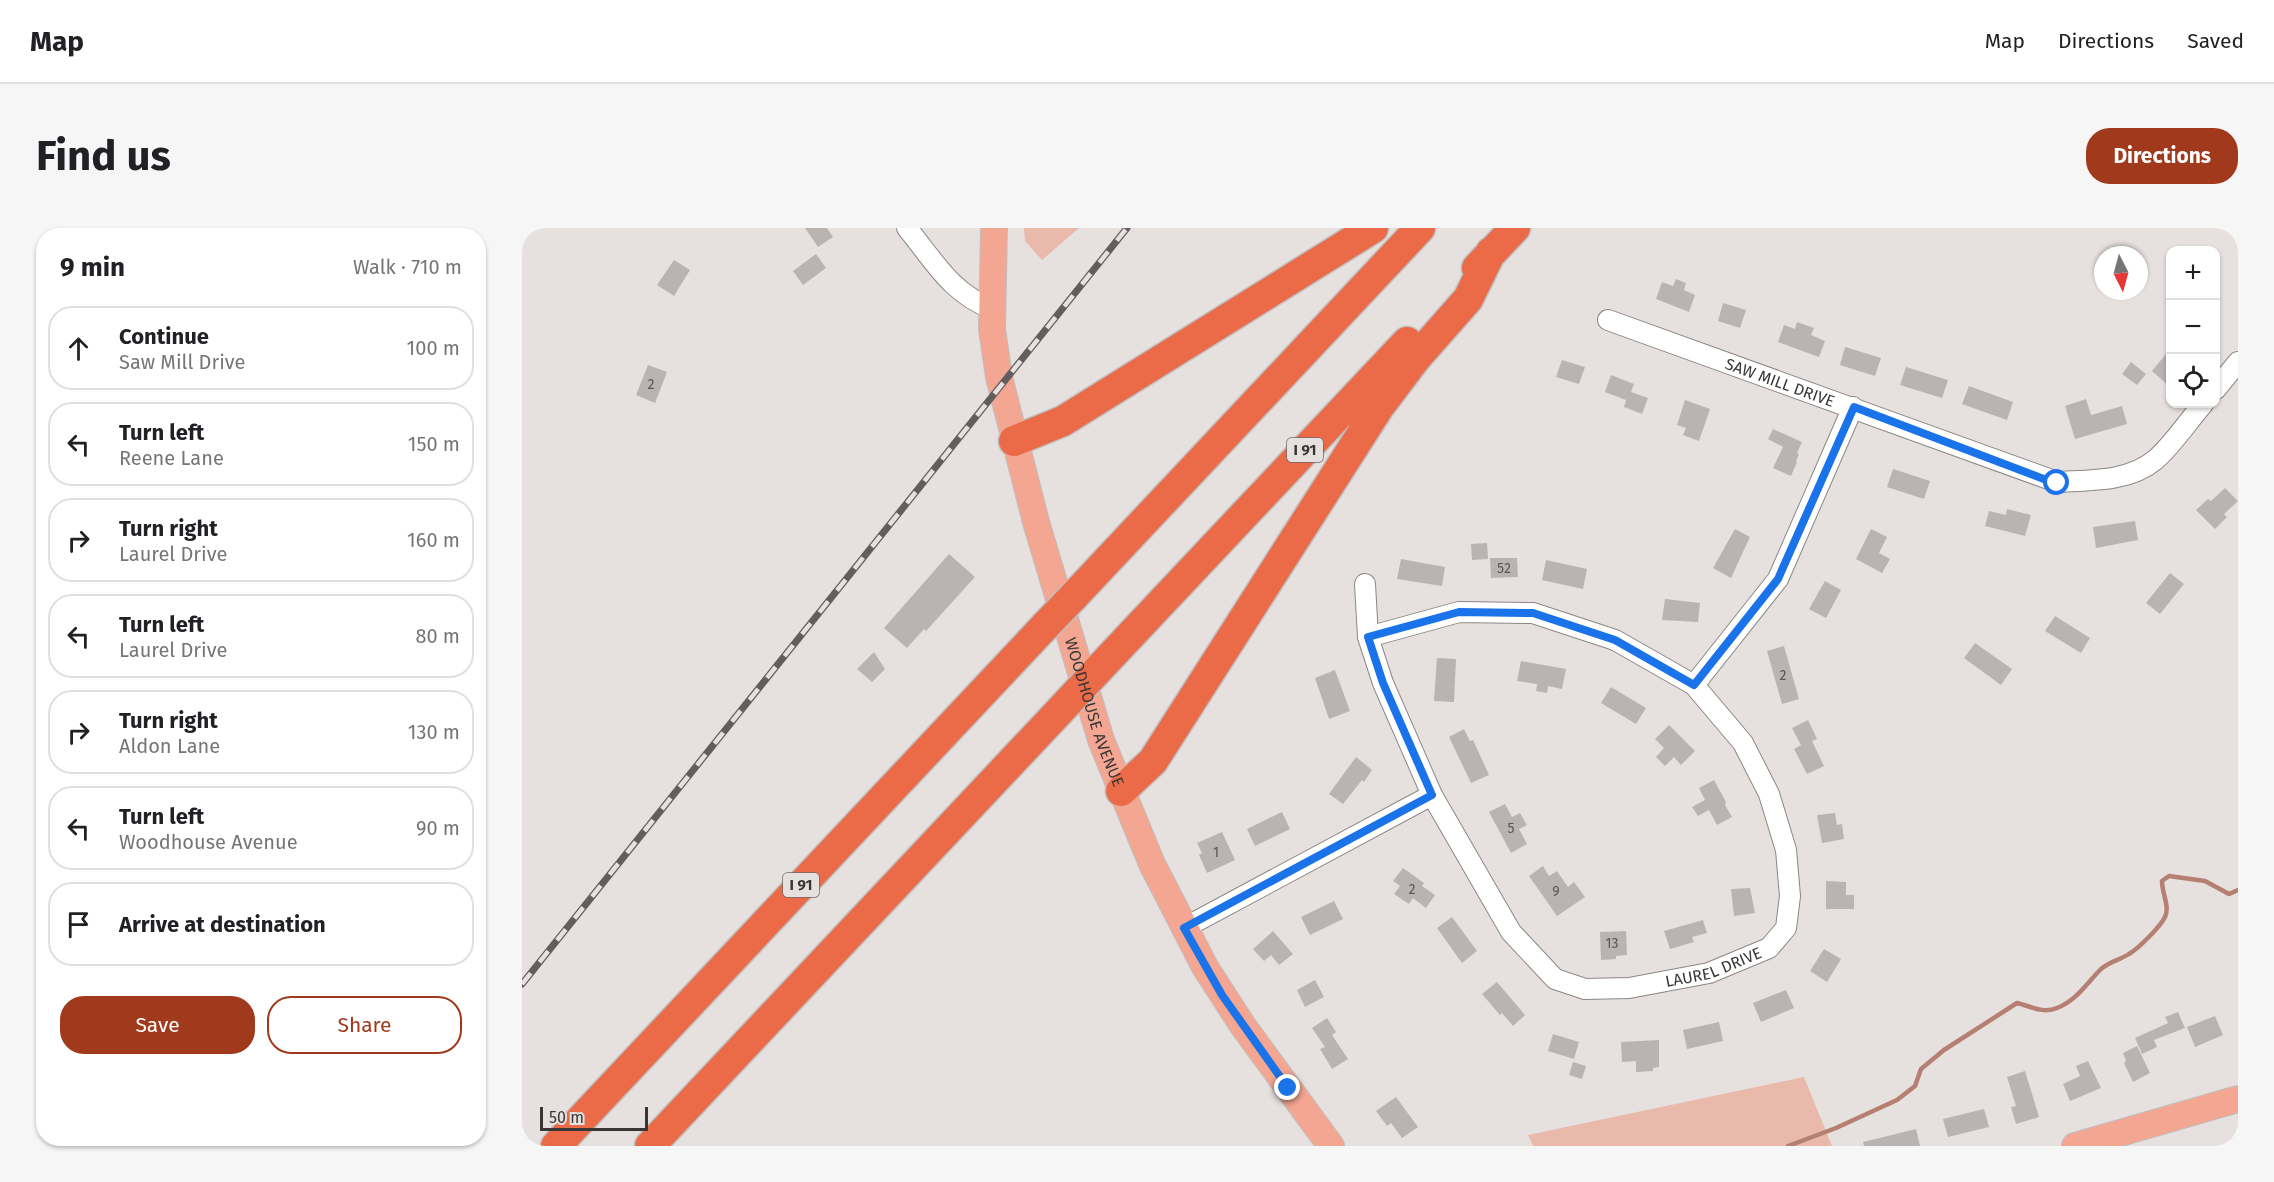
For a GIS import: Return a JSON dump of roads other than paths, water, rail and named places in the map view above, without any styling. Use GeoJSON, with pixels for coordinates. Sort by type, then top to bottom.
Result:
{"type":"FeatureCollection","features":[{"type":"Feature","properties":{"kind":"highway"},"geometry":{"type":"LineString","coordinates":[[1014,441],[1064,421],[1373,228]]}},
{"type":"Feature","properties":{"kind":"highway","name":"I 91"},"geometry":{"type":"LineString","coordinates":[[556,1146],[1420,228]]}},
{"type":"Feature","properties":{"kind":"highway","name":"I 91"},"geometry":{"type":"LineString","coordinates":[[650,1146],[1515,228]]}},
{"type":"Feature","properties":{"kind":"highway"},"geometry":{"type":"LineString","coordinates":[[1121,791],[1152,761],[1373,417],[1416,357],[1468,299],[1491,252]]}},
{"type":"Feature","properties":{"kind":"main road","name":"WOODHOUSE AVENUE"},"geometry":{"type":"LineString","coordinates":[[994,228],[993,309],[996,361],[1014,441],[1089,706],[1152,864],[1205,967],[1243,1026],[1331,1146]]}},
{"type":"Feature","properties":{"kind":"main road"},"geometry":{"type":"LineString","coordinates":[[2075,1146],[2238,1099]]}},
{"type":"Feature","properties":{"kind":"street"},"geometry":{"type":"LineString","coordinates":[[907,228],[954,286],[971,299],[993,309]]}},
{"type":"Feature","properties":{"kind":"street","name":"SAW MILL DRIVE"},"geometry":{"type":"LineString","coordinates":[[1608,320],[1854,407],[2057,483],[2121,477],[2139,470],[2155,460],[2200,408]]}},
{"type":"Feature","properties":{"kind":"street"},"geometry":{"type":"LineString","coordinates":[[2220,383],[2238,362]]}},
{"type":"Feature","properties":{"kind":"street"},"geometry":{"type":"LineString","coordinates":[[1694,685],[1778,579],[1854,407]]}},
{"type":"Feature","properties":{"kind":"street","name":"LAUREL DRIVE"},"geometry":{"type":"LineString","coordinates":[[1365,584],[1368,637],[1383,683],[1432,795],[1511,932],[1555,979],[1585,989],[1629,988],[1709,973],[1769,948],[1786,928],[1790,896],[1786,850],[1769,794],[1743,743],[1694,685],[1615,640],[1533,613],[1459,612],[1368,637]]}},
{"type":"Feature","properties":{"kind":"street"},"geometry":{"type":"LineString","coordinates":[[1184,928],[1432,795]]}},
{"type":"Feature","properties":{"kind":"waterway"},"geometry":{"type":"LineString","coordinates":[[1788,1146],[1836,1128],[1897,1100],[1915,1086],[1921,1069],[1944,1050],[2017,1003],[2037,1009],[2052,1010],[2070,1001],[2101,969],[2133,951],[2159,926],[2167,909],[2162,881],[2169,876],[2205,881],[2229,894],[2238,890]]}},
{"type":"Feature","properties":{"kind":"railway"},"geometry":{"type":"LineString","coordinates":[[522,984],[1127,228]]}}]}
